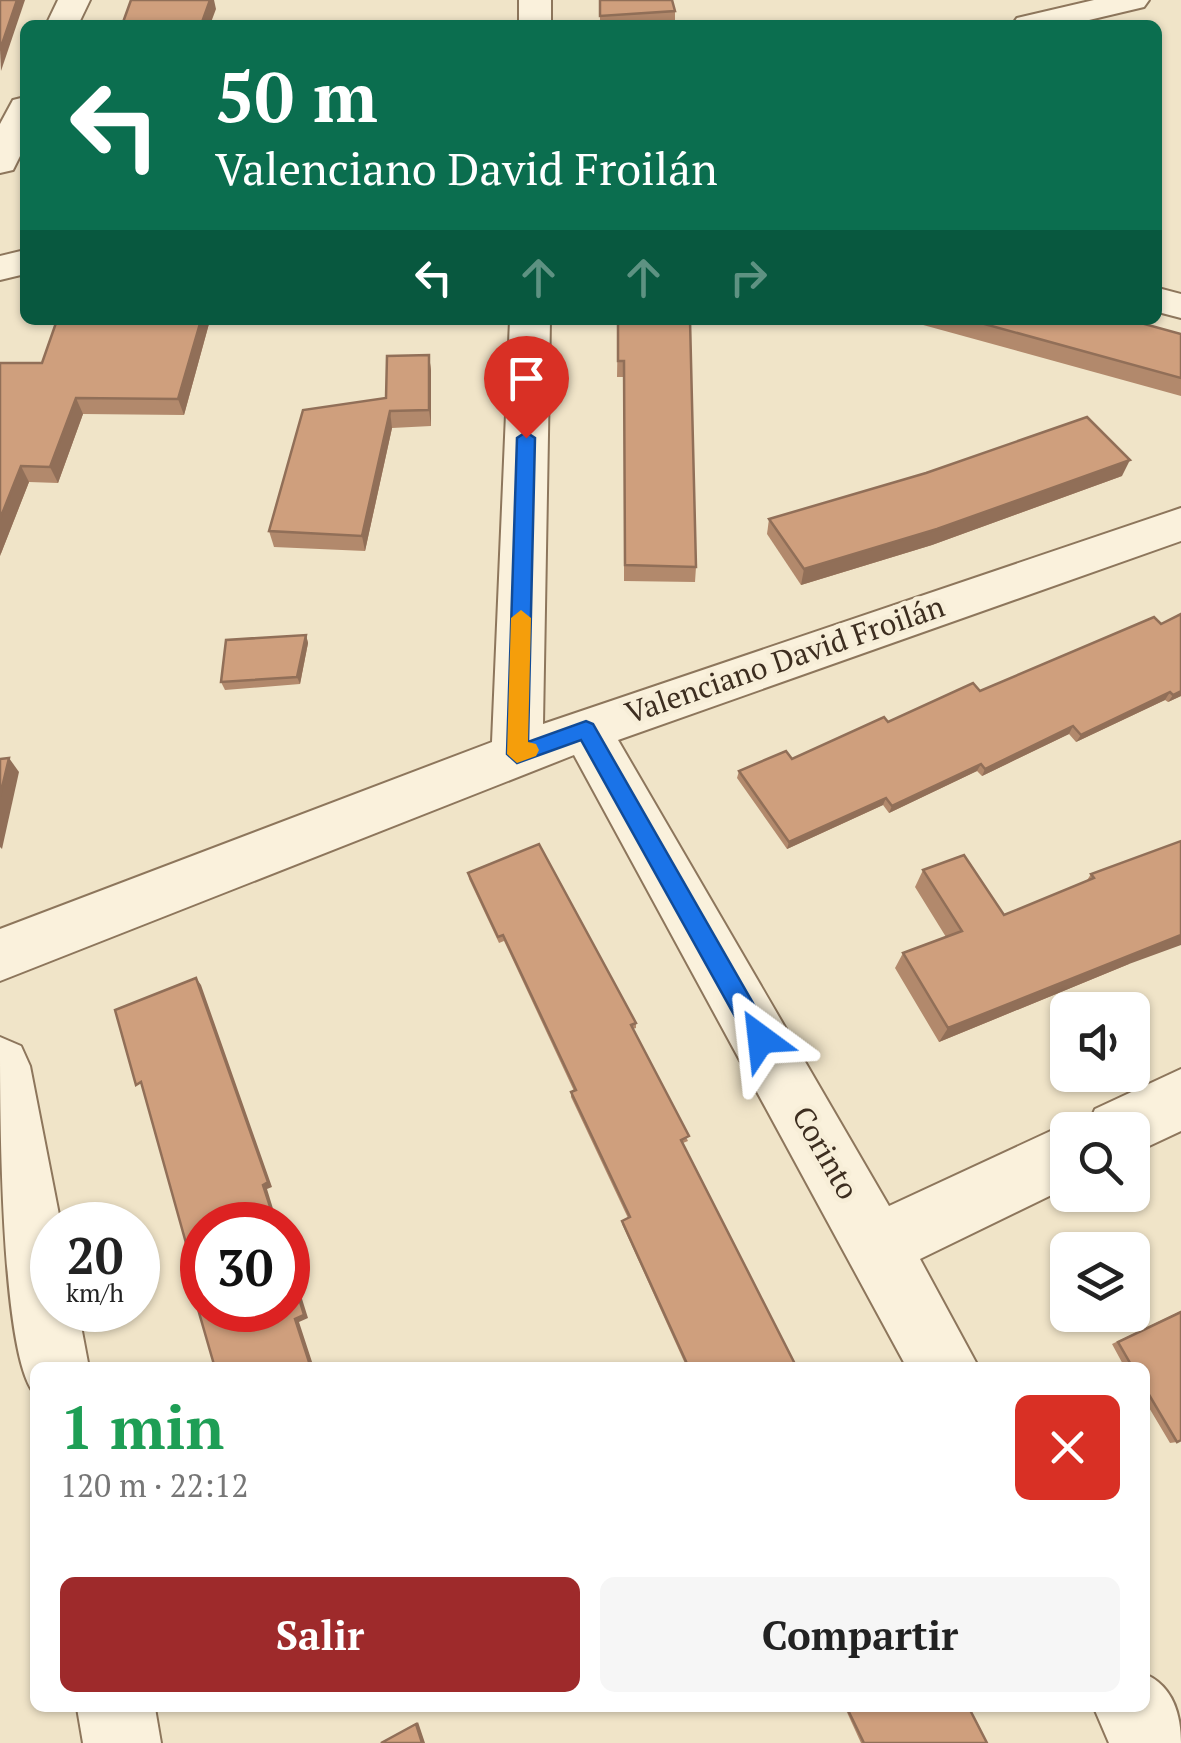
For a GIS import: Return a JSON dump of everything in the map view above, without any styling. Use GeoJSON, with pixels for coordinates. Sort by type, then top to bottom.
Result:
{"type":"FeatureCollection","features":[{"type":"Feature","properties":{"kind":"street"},"geometry":{"type":"LineString","coordinates":[[1049,20],[1133,0]]}},
{"type":"Feature","properties":{"kind":"street"},"geometry":{"type":"LineString","coordinates":[[0,162],[20,118]]}},
{"type":"Feature","properties":{"kind":"street"},"geometry":{"type":"LineString","coordinates":[[517,754],[530,325]]}},
{"type":"Feature","properties":{"kind":"street","name":"Valenciano David Froilán"},"geometry":{"type":"LineString","coordinates":[[0,955],[517,754],[1181,524]]}},
{"type":"Feature","properties":{"kind":"street","name":"Corinto"},"geometry":{"type":"LineString","coordinates":[[586,730],[942,1362]]}},
{"type":"Feature","properties":{"kind":"street"},"geometry":{"type":"LineString","coordinates":[[0,1066],[53,1362]]}},
{"type":"Feature","properties":{"kind":"street"},"geometry":{"type":"LineString","coordinates":[[1150,1114],[1181,1099]]}},
{"type":"Feature","properties":{"kind":"street"},"geometry":{"type":"LineString","coordinates":[[878,1245],[1050,1163]]}},
{"type":"Feature","properties":{"kind":"street"},"geometry":{"type":"LineString","coordinates":[[117,1712],[122,1743]]}},
{"type":"Feature","properties":{"kind":"street"},"geometry":{"type":"LineString","coordinates":[[1135,1712],[1152,1743]]}},
{"type":"Feature","properties":{"kind":"building"},"geometry":{"type":"Polygon","coordinates":[[[0,0],[17,0],[0,50],[0,0]]]}},
{"type":"Feature","properties":{"kind":"building"},"geometry":{"type":"Polygon","coordinates":[[[131,0],[210,0],[203,20],[124,20],[131,0]]]}},
{"type":"Feature","properties":{"kind":"building"},"geometry":{"type":"Polygon","coordinates":[[[600,0],[672,0],[675,11],[600,16],[600,0]]]}},
{"type":"Feature","properties":{"kind":"building"},"geometry":{"type":"Polygon","coordinates":[[[55,325],[200,325],[178,399],[76,398],[50,467],[21,466],[0,519],[0,363],[42,363],[55,325]]]}},
{"type":"Feature","properties":{"kind":"building"},"geometry":{"type":"Polygon","coordinates":[[[618,325],[690,325],[696,567],[625,565],[624,361],[618,361],[618,325]]]}},
{"type":"Feature","properties":{"kind":"building"},"geometry":{"type":"Polygon","coordinates":[[[988,325],[1148,325],[1181,334],[1181,378],[988,325]]]}},
{"type":"Feature","properties":{"kind":"building"},"geometry":{"type":"Polygon","coordinates":[[[429,355],[429,410],[390,411],[362,536],[269,531],[303,410],[386,398],[387,356],[429,355]]]}},
{"type":"Feature","properties":{"kind":"building"},"geometry":{"type":"Polygon","coordinates":[[[1087,417],[1130,460],[937,529],[804,569],[769,519],[926,473],[1087,417]]]}},
{"type":"Feature","properties":{"kind":"building"},"geometry":{"type":"Polygon","coordinates":[[[1181,614],[1181,691],[1173,695],[1170,692],[1081,735],[1073,726],[985,769],[981,764],[892,806],[886,798],[789,842],[739,771],[786,751],[792,759],[884,717],[888,722],[973,683],[980,691],[1154,617],[1161,624],[1181,614]]]}},
{"type":"Feature","properties":{"kind":"building"},"geometry":{"type":"Polygon","coordinates":[[[306,635],[297,677],[221,682],[226,640],[306,635]]]}},
{"type":"Feature","properties":{"kind":"building"},"geometry":{"type":"Polygon","coordinates":[[[9,758],[0,796],[0,759],[9,758]]]}},
{"type":"Feature","properties":{"kind":"building"},"geometry":{"type":"Polygon","coordinates":[[[1181,841],[1181,935],[948,1028],[903,953],[962,931],[923,870],[964,855],[1004,915],[1094,878],[1091,874],[1181,841]]]}},
{"type":"Feature","properties":{"kind":"building"},"geometry":{"type":"Polygon","coordinates":[[[539,844],[636,1023],[631,1025],[689,1136],[681,1140],[794,1362],[686,1362],[622,1221],[630,1217],[571,1092],[576,1090],[503,935],[498,937],[468,873],[539,844]]]}},
{"type":"Feature","properties":{"kind":"building"},"geometry":{"type":"Polygon","coordinates":[[[196,978],[268,1182],[263,1185],[269,1202],[180,1202],[180,1222],[141,1082],[136,1085],[115,1010],[196,978]]]}},
{"type":"Feature","properties":{"kind":"building"},"geometry":{"type":"Polygon","coordinates":[[[1181,1312],[1181,1440],[1177,1442],[1150,1396],[1150,1362],[1130,1362],[1118,1342],[1139,1332],[1150,1332],[1150,1327],[1181,1312]]]}},
{"type":"Feature","properties":{"kind":"building"},"geometry":{"type":"Polygon","coordinates":[[[205,1332],[299,1332],[309,1362],[213,1362],[205,1332]]]}},
{"type":"Feature","properties":{"kind":"building"},"geometry":{"type":"Polygon","coordinates":[[[849,1712],[971,1712],[987,1743],[864,1743],[849,1712]]]}},
{"type":"Feature","properties":{"kind":"building"},"geometry":{"type":"Polygon","coordinates":[[[416,1724],[422,1743],[381,1743],[416,1724]]]}},
{"type":"Feature","properties":{"kind":"slow traffic"},"geometry":{"type":"LineString","coordinates":[[521,618],[517,754],[529,750]]}},
{"type":"Feature","properties":{"kind":"route"},"geometry":{"type":"LineString","coordinates":[[526,438],[517,754],[586,730],[761,1039]]}}]}
